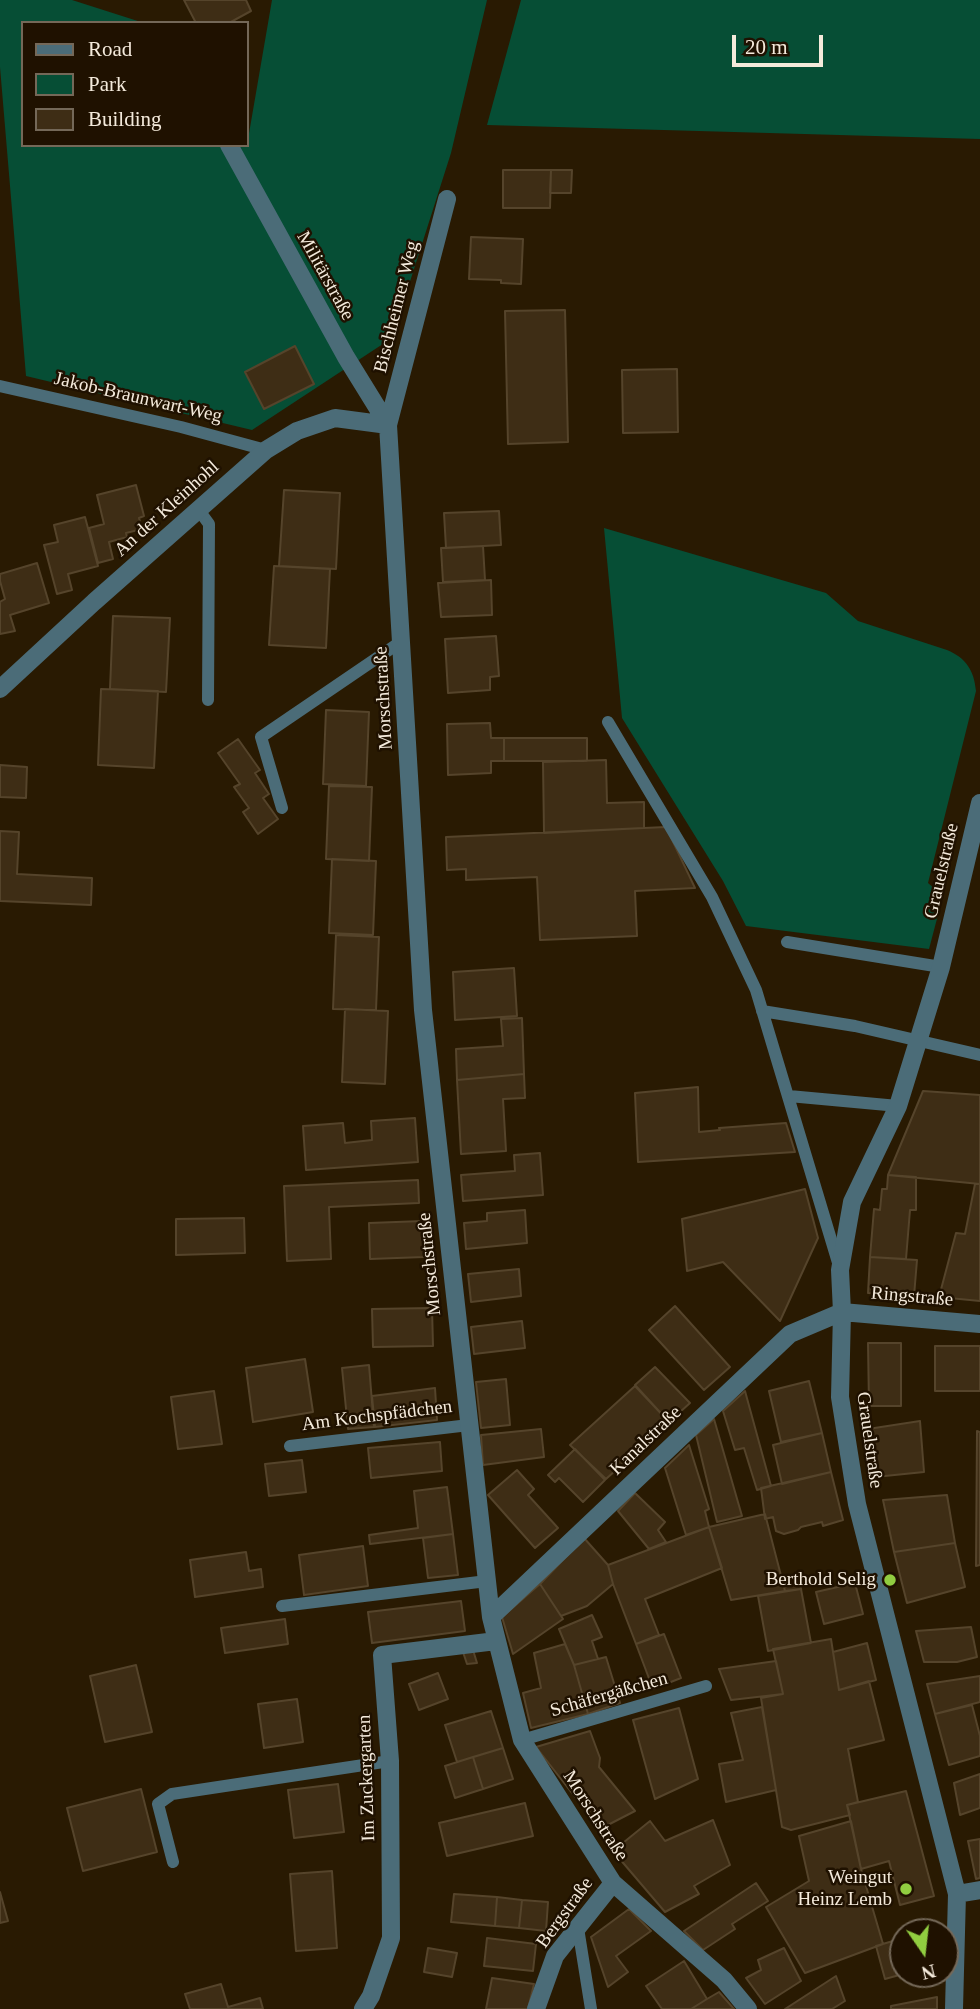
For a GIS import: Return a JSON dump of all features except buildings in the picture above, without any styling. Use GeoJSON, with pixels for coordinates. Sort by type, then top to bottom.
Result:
{"type":"FeatureCollection","features":[{"type":"Feature","properties":{"kind":"street","name":"Militärstraße"},"geometry":{"type":"LineString","coordinates":[[230,147],[346,357],[388,425]]}},
{"type":"Feature","properties":{"kind":"street","name":"Bischheimer Weg"},"geometry":{"type":"LineString","coordinates":[[388,425],[447,199]]}},
{"type":"Feature","properties":{"kind":"street","name":"An der Kleinhohl"},"geometry":{"type":"LineString","coordinates":[[0,689],[266,450],[296,431],[335,418],[388,425]]}},
{"type":"Feature","properties":{"kind":"street","name":"Morschstraße"},"geometry":{"type":"LineString","coordinates":[[388,425],[423,1010],[491,1618],[496,1641],[522,1740],[613,1883],[724,1980],[748,2009]]}},
{"type":"Feature","properties":{"kind":"street","name":"Grauelstraße"},"geometry":{"type":"LineString","coordinates":[[954,2009],[957,1894],[857,1504],[840,1397],[840,1270],[852,1202],[898,1106],[941,967],[980,803]]}},
{"type":"Feature","properties":{"kind":"street","name":"Ringstraße"},"geometry":{"type":"LineString","coordinates":[[842,1312],[980,1324]]}},
{"type":"Feature","properties":{"kind":"street","name":"Kanalstraße"},"geometry":{"type":"LineString","coordinates":[[491,1618],[789,1334],[842,1312]]}},
{"type":"Feature","properties":{"kind":"street","name":"Im Zuckergarten"},"geometry":{"type":"LineString","coordinates":[[363,2009],[371,1996],[391,1938],[390,1760],[382,1655],[496,1641]]}},
{"type":"Feature","properties":{"kind":"street","name":"Bergstraße"},"geometry":{"type":"LineString","coordinates":[[536,2009],[555,1956],[613,1883]]}},
{"type":"Feature","properties":{"kind":"street"},"geometry":{"type":"LineString","coordinates":[[957,1894],[980,1890]]}},
{"type":"Feature","properties":{"kind":"lane","name":"Jakob-Braunwart-Weg"},"geometry":{"type":"LineString","coordinates":[[0,386],[181,427],[266,450]]}},
{"type":"Feature","properties":{"kind":"lane"},"geometry":{"type":"LineString","coordinates":[[198,509],[209,524],[208,700]]}},
{"type":"Feature","properties":{"kind":"lane"},"geometry":{"type":"LineString","coordinates":[[282,808],[261,737],[402,640]]}},
{"type":"Feature","properties":{"kind":"lane"},"geometry":{"type":"LineString","coordinates":[[608,722],[712,897],[756,990],[840,1270]]}},
{"type":"Feature","properties":{"kind":"lane"},"geometry":{"type":"LineString","coordinates":[[787,942],[941,967]]}},
{"type":"Feature","properties":{"kind":"lane"},"geometry":{"type":"LineString","coordinates":[[762,1011],[855,1026],[980,1055]]}},
{"type":"Feature","properties":{"kind":"lane"},"geometry":{"type":"LineString","coordinates":[[789,1096],[898,1106]]}},
{"type":"Feature","properties":{"kind":"lane","name":"Am Kochspfädchen"},"geometry":{"type":"LineString","coordinates":[[290,1446],[469,1424]]}},
{"type":"Feature","properties":{"kind":"lane"},"geometry":{"type":"LineString","coordinates":[[282,1606],[487,1581]]}},
{"type":"Feature","properties":{"kind":"lane","name":"Schäfergäßchen"},"geometry":{"type":"LineString","coordinates":[[522,1740],[706,1686]]}},
{"type":"Feature","properties":{"kind":"lane"},"geometry":{"type":"LineString","coordinates":[[173,1862],[158,1804],[172,1794],[390,1760]]}},
{"type":"Feature","properties":{"kind":"lane"},"geometry":{"type":"LineString","coordinates":[[578,1928],[591,2009]]}},
{"type":"Feature","properties":{"kind":"green space"},"geometry":{"type":"Polygon","coordinates":[[[0,0],[72,0],[138,21],[21,21],[21,147],[248,147],[272,0],[487,0],[451,153],[392,338],[252,430],[26,376],[0,67],[0,0]]]}},
{"type":"Feature","properties":{"kind":"green space"},"geometry":{"type":"Polygon","coordinates":[[[521,0],[980,0],[980,139],[487,125],[521,0]]]}},
{"type":"Feature","properties":{"kind":"green space"},"geometry":{"type":"Polygon","coordinates":[[[604,528],[826,593],[858,621],[947,650],[968,666],[976,691],[928,883],[943,896],[929,949],[746,926],[723,881],[622,718],[604,528]]]}},
{"type":"Feature","properties":{"kind":"place","name":"Berthold Selig"},"geometry":{"type":"Point","coordinates":[890,1580]}},
{"type":"Feature","properties":{"kind":"place","name":"Weingut Heinz Lemb"},"geometry":{"type":"Point","coordinates":[906,1889]}}]}
